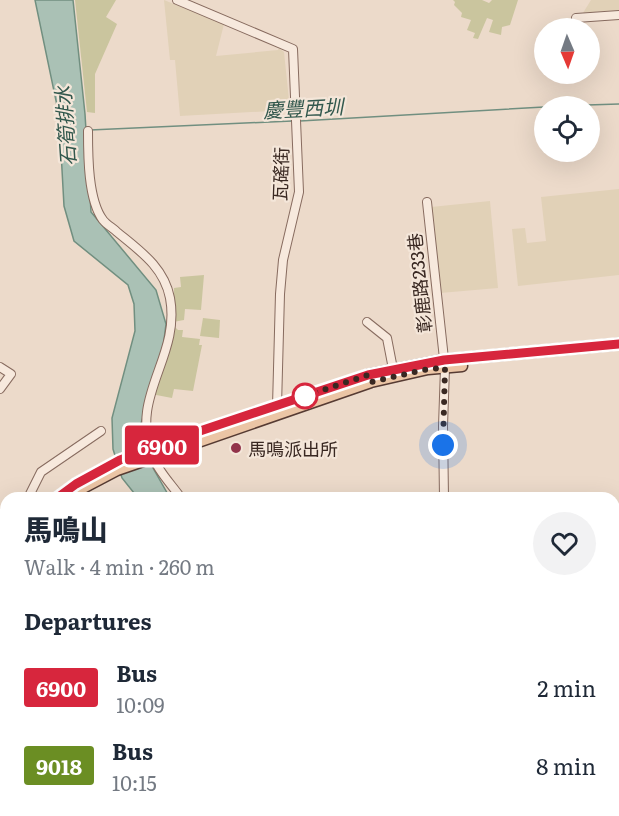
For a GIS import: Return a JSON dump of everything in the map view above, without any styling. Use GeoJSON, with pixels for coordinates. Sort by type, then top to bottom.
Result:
{"type":"FeatureCollection","features":[{"type":"Feature","properties":{"kind":"main road"},"geometry":{"type":"LineString","coordinates":[[65,492],[76,484],[122,464],[263,419],[393,369],[619,344]]}},
{"type":"Feature","properties":{"kind":"main road"},"geometry":{"type":"LineString","coordinates":[[150,455],[277,406],[369,378],[428,369],[444,364],[619,350]]}},
{"type":"Feature","properties":{"kind":"main road"},"geometry":{"type":"LineString","coordinates":[[76,492],[122,464]]}},
{"type":"Feature","properties":{"kind":"street","name":"瓦磘街"},"geometry":{"type":"LineString","coordinates":[[177,0],[293,49],[299,192],[284,260],[280,294],[277,406]]}},
{"type":"Feature","properties":{"kind":"street"},"geometry":{"type":"LineString","coordinates":[[576,18],[619,15]]}},
{"type":"Feature","properties":{"kind":"street"},"geometry":{"type":"LineString","coordinates":[[88,131],[88,156],[97,208],[104,220],[151,260],[159,270],[170,295],[172,327],[169,343],[146,406],[146,436],[150,455],[177,492]]}},
{"type":"Feature","properties":{"kind":"street","name":"彰鹿路233巷"},"geometry":{"type":"LineString","coordinates":[[427,202],[444,364],[444,492]]}},
{"type":"Feature","properties":{"kind":"street"},"geometry":{"type":"LineString","coordinates":[[367,322],[387,338],[393,369]]}},
{"type":"Feature","properties":{"kind":"street"},"geometry":{"type":"LineString","coordinates":[[0,367],[11,374],[0,389]]}},
{"type":"Feature","properties":{"kind":"street"},"geometry":{"type":"LineString","coordinates":[[263,419],[277,406]]}},
{"type":"Feature","properties":{"kind":"street"},"geometry":{"type":"LineString","coordinates":[[31,492],[41,472],[101,432]]}},
{"type":"Feature","properties":{"kind":"shaded area"},"geometry":{"type":"Polygon","coordinates":[[[75,0],[116,0],[106,17],[117,24],[95,74],[95,113],[87,112],[75,0]]]}},
{"type":"Feature","properties":{"kind":"shaded area"},"geometry":{"type":"Polygon","coordinates":[[[164,0],[224,24],[216,56],[278,50],[279,48],[284,52],[290,110],[180,116],[175,60],[170,60],[164,0]]]}},
{"type":"Feature","properties":{"kind":"shaded area"},"geometry":{"type":"Polygon","coordinates":[[[453,0],[482,0],[489,3],[492,0],[518,0],[510,25],[502,27],[501,35],[489,32],[493,20],[487,18],[478,39],[473,38],[475,33],[467,30],[471,20],[461,17],[462,13],[454,5],[453,0]]]}},
{"type":"Feature","properties":{"kind":"shaded area"},"geometry":{"type":"Polygon","coordinates":[[[591,0],[619,0],[619,10],[583,13],[591,0]]]}},
{"type":"Feature","properties":{"kind":"shaded area"},"geometry":{"type":"Polygon","coordinates":[[[619,189],[619,275],[518,286],[512,229],[525,228],[527,243],[546,241],[541,197],[619,189]]]}},
{"type":"Feature","properties":{"kind":"shaded area"},"geometry":{"type":"Polygon","coordinates":[[[490,201],[498,288],[440,293],[431,207],[490,201]]]}},
{"type":"Feature","properties":{"kind":"shaded area"},"geometry":{"type":"Polygon","coordinates":[[[204,275],[201,310],[185,309],[184,320],[173,322],[174,288],[181,287],[180,277],[204,275]]]}},
{"type":"Feature","properties":{"kind":"shaded area"},"geometry":{"type":"Polygon","coordinates":[[[203,318],[220,320],[219,338],[200,336],[203,318]]]}},
{"type":"Feature","properties":{"kind":"shaded area"},"geometry":{"type":"Polygon","coordinates":[[[172,324],[178,330],[183,330],[182,337],[200,339],[199,345],[202,345],[193,391],[174,389],[172,398],[151,394],[172,324]]]}},
{"type":"Feature","properties":{"kind":"water","name":"石筍排水"},"geometry":{"type":"Polygon","coordinates":[[[35,0],[73,0],[85,114],[91,212],[156,290],[166,324],[161,364],[136,438],[167,492],[133,492],[122,478],[113,449],[112,418],[135,331],[134,304],[128,285],[74,241],[64,206],[59,115],[35,0]]]}},
{"type":"Feature","properties":{"kind":"waterway","name":"慶豐西圳"},"geometry":{"type":"LineString","coordinates":[[600,105],[619,104]]}},
{"type":"Feature","properties":{"kind":"waterway","name":"慶豐西圳"},"geometry":{"type":"LineString","coordinates":[[300,121],[534,108]]}},
{"type":"Feature","properties":{"kind":"waterway","name":"慶豐西圳"},"geometry":{"type":"LineString","coordinates":[[90,130],[292,121]]}},
{"type":"Feature","properties":{"kind":"bus line","name":"6900"},"geometry":{"type":"LineString","coordinates":[[65,492],[120,460],[387,369],[444,360],[619,344]]}},
{"type":"Feature","properties":{"kind":"place","name":"馬鳴派出所"},"geometry":{"type":"Point","coordinates":[236,448]}},
{"type":"Feature","properties":{"kind":"route"},"geometry":{"type":"LineString","coordinates":[[305,396],[368,375],[371,382],[428,369],[445,368],[443,445]]}}]}
